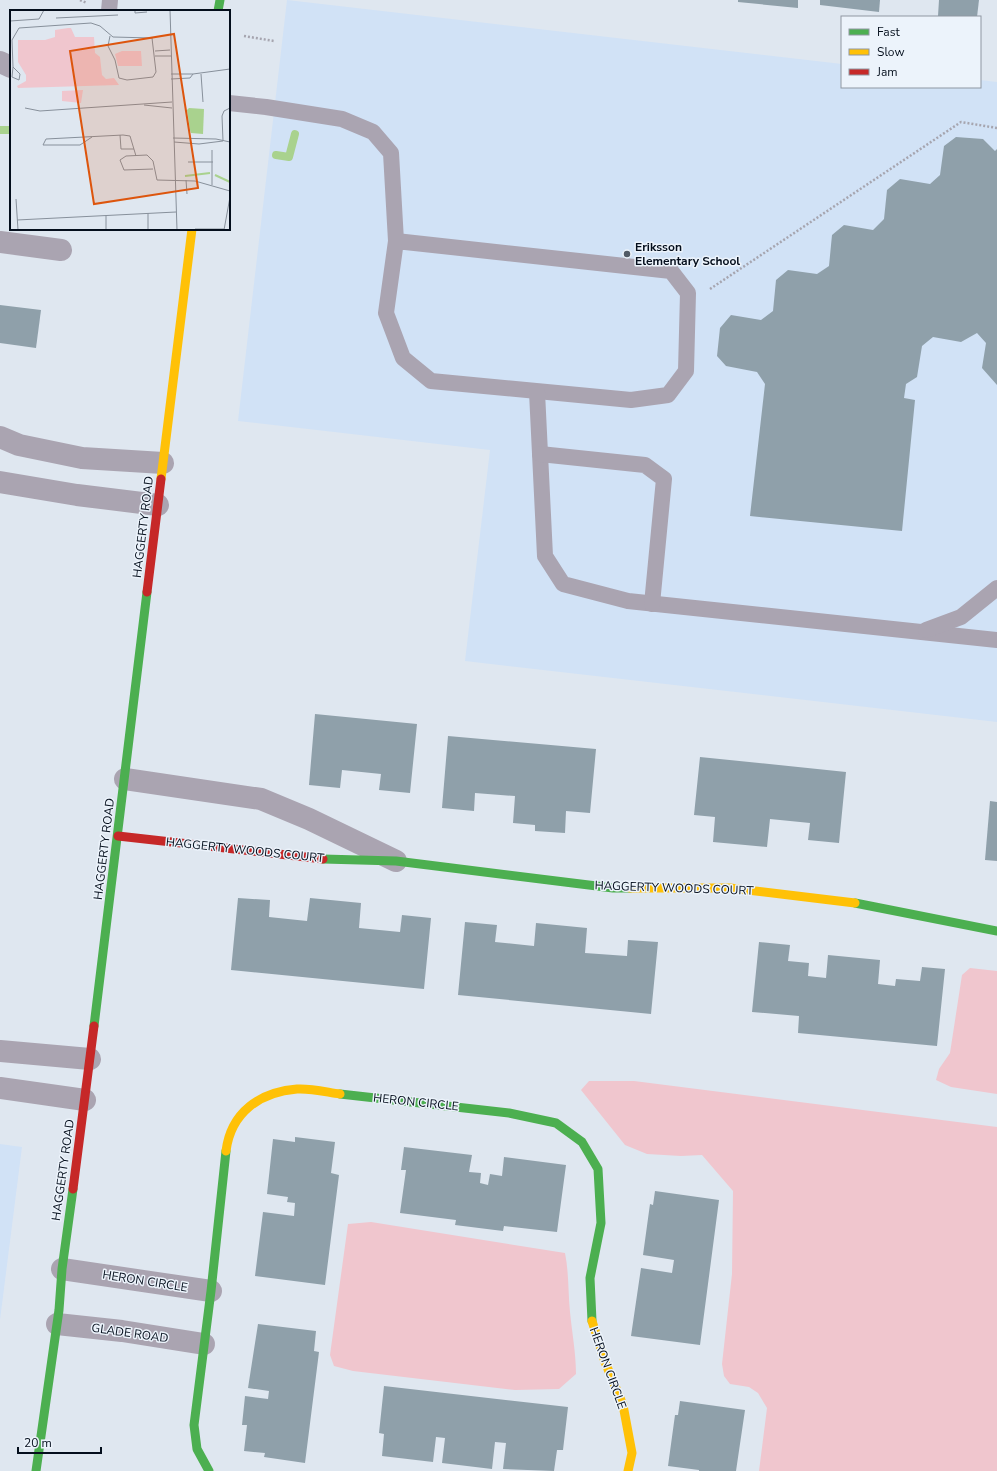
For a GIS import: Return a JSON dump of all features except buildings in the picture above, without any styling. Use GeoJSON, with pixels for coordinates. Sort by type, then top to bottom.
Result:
{"type":"FeatureCollection","features":[{"type":"Feature","properties":{"kind":"street"},"geometry":{"type":"LineString","coordinates":[[218,10],[220,0]]}},
{"type":"Feature","properties":{"kind":"street"},"geometry":{"type":"LineString","coordinates":[[0,62],[10,67]]}},
{"type":"Feature","properties":{"kind":"street","name":"HAGGERTY ROAD"},"geometry":{"type":"LineString","coordinates":[[36,1471],[57,1324],[62,1269],[85,1100],[192,230]]}},
{"type":"Feature","properties":{"kind":"street"},"geometry":{"type":"LineString","coordinates":[[0,242],[61,250]]}},
{"type":"Feature","properties":{"kind":"street"},"geometry":{"type":"LineString","coordinates":[[0,437],[19,445],[82,458],[163,463]]}},
{"type":"Feature","properties":{"kind":"street"},"geometry":{"type":"LineString","coordinates":[[0,482],[46,490],[158,505]]}},
{"type":"Feature","properties":{"kind":"street","name":"HAGGERTY WOODS COURT"},"geometry":{"type":"LineString","coordinates":[[124,779],[261,800],[309,819],[396,861]]}},
{"type":"Feature","properties":{"kind":"street","name":"HAGGERTY WOODS COURT"},"geometry":{"type":"LineString","coordinates":[[118,836],[305,858],[396,861],[613,888],[730,888],[843,901],[997,931]]}},
{"type":"Feature","properties":{"kind":"street"},"geometry":{"type":"LineString","coordinates":[[0,1050],[90,1059]]}},
{"type":"Feature","properties":{"kind":"street"},"geometry":{"type":"LineString","coordinates":[[0,1088],[85,1100]]}},
{"type":"Feature","properties":{"kind":"street","name":"HERON CIRCLE"},"geometry":{"type":"LineString","coordinates":[[62,1269],[211,1291],[226,1148],[232,1128],[241,1113],[254,1101],[275,1092],[298,1089],[509,1113],[556,1123],[582,1142],[598,1169],[601,1223],[590,1278],[591,1319],[605,1362],[623,1405],[632,1453],[628,1471]]}},
{"type":"Feature","properties":{"kind":"street"},"geometry":{"type":"LineString","coordinates":[[209,1471],[197,1449],[194,1437],[211,1291]]}},
{"type":"Feature","properties":{"kind":"street","name":"GLADE ROAD"},"geometry":{"type":"LineString","coordinates":[[57,1324],[122,1331],[204,1344]]}},
{"type":"Feature","properties":{"kind":"lane"},"geometry":{"type":"LineString","coordinates":[[109,10],[110,0]]}},
{"type":"Feature","properties":{"kind":"lane"},"geometry":{"type":"LineString","coordinates":[[230,103],[266,107],[342,119],[373,132],[391,153],[396,241],[386,313],[403,358],[431,381],[631,400],[668,395],[686,371],[688,293],[671,271],[396,241]]}},
{"type":"Feature","properties":{"kind":"lane"},"geometry":{"type":"LineString","coordinates":[[537,392],[545,556],[563,584],[628,601],[997,640]]}},
{"type":"Feature","properties":{"kind":"lane"},"geometry":{"type":"LineString","coordinates":[[540,454],[645,465],[664,479],[652,604]]}},
{"type":"Feature","properties":{"kind":"lane"},"geometry":{"type":"LineString","coordinates":[[920,631],[961,617],[997,588]]}},
{"type":"Feature","properties":{"kind":"path"},"geometry":{"type":"LineString","coordinates":[[244,36],[274,41]]}},
{"type":"Feature","properties":{"kind":"path"},"geometry":{"type":"LineString","coordinates":[[688,293],[709,289],[961,122],[997,128]]}},
{"type":"Feature","properties":{"kind":"shaded area","name":"Eriksson Elementary School"},"geometry":{"type":"Polygon","coordinates":[[[287,0],[841,64],[841,88],[981,88],[981,80],[997,82],[997,722],[465,661],[490,450],[238,421],[287,0]]]}},
{"type":"Feature","properties":{"kind":"shaded area"},"geometry":{"type":"Polygon","coordinates":[[[970,968],[997,971],[997,1094],[951,1087],[936,1080],[939,1069],[950,1053],[962,975],[970,968]]]}},
{"type":"Feature","properties":{"kind":"shaded area"},"geometry":{"type":"Polygon","coordinates":[[[589,1081],[634,1081],[997,1127],[997,1471],[759,1471],[767,1408],[758,1393],[749,1387],[730,1384],[724,1376],[722,1364],[732,1274],[733,1191],[702,1155],[681,1156],[647,1154],[625,1145],[581,1090],[589,1081]]]}},
{"type":"Feature","properties":{"kind":"shaded area"},"geometry":{"type":"Polygon","coordinates":[[[0,1144],[22,1147],[0,1320],[0,1144]]]}},
{"type":"Feature","properties":{"kind":"shaded area"},"geometry":{"type":"Polygon","coordinates":[[[371,1222],[565,1253],[576,1374],[559,1389],[515,1390],[353,1371],[334,1366],[330,1355],[348,1224],[371,1222]]]}},
{"type":"Feature","properties":{"kind":"waterway"},"geometry":{"type":"LineString","coordinates":[[0,130],[10,130]]}},
{"type":"Feature","properties":{"kind":"waterway"},"geometry":{"type":"LineString","coordinates":[[276,155],[289,157],[295,134]]}},
{"type":"Feature","properties":{"kind":"traffic: fast"},"geometry":{"type":"LineString","coordinates":[[218,10],[220,0]]}},
{"type":"Feature","properties":{"kind":"traffic: fast"},"geometry":{"type":"LineString","coordinates":[[94,1026],[147,592]]}},
{"type":"Feature","properties":{"kind":"traffic: fast"},"geometry":{"type":"LineString","coordinates":[[323,859],[396,861],[613,888],[630,888]]}},
{"type":"Feature","properties":{"kind":"traffic: fast"},"geometry":{"type":"LineString","coordinates":[[855,903],[997,931]]}},
{"type":"Feature","properties":{"kind":"traffic: fast"},"geometry":{"type":"LineString","coordinates":[[340,1094],[509,1113],[556,1123],[582,1142],[598,1169],[601,1223],[590,1278],[592,1321]]}},
{"type":"Feature","properties":{"kind":"traffic: fast"},"geometry":{"type":"LineString","coordinates":[[209,1471],[197,1449],[194,1425],[211,1291],[226,1151]]}},
{"type":"Feature","properties":{"kind":"traffic: fast"},"geometry":{"type":"LineString","coordinates":[[36,1471],[59,1310],[62,1269],[73,1189]]}},
{"type":"Feature","properties":{"kind":"traffic: slow"},"geometry":{"type":"LineString","coordinates":[[161,479],[192,230]]}},
{"type":"Feature","properties":{"kind":"traffic: slow"},"geometry":{"type":"LineString","coordinates":[[630,888],[730,888],[855,903]]}},
{"type":"Feature","properties":{"kind":"traffic: slow"},"geometry":{"type":"LineString","coordinates":[[226,1151],[229,1137],[234,1125],[241,1115],[250,1106],[271,1094],[297,1089],[340,1094]]}},
{"type":"Feature","properties":{"kind":"traffic: slow"},"geometry":{"type":"LineString","coordinates":[[592,1321],[605,1362],[623,1405],[632,1453],[628,1471]]}},
{"type":"Feature","properties":{"kind":"traffic: jam"},"geometry":{"type":"LineString","coordinates":[[147,592],[161,479]]}},
{"type":"Feature","properties":{"kind":"traffic: jam"},"geometry":{"type":"LineString","coordinates":[[118,836],[323,859]]}},
{"type":"Feature","properties":{"kind":"traffic: jam"},"geometry":{"type":"LineString","coordinates":[[73,1189],[94,1026]]}},
{"type":"Feature","properties":{"kind":"place","name":"Eriksson Elementary School"},"geometry":{"type":"Point","coordinates":[627,254]}}]}
